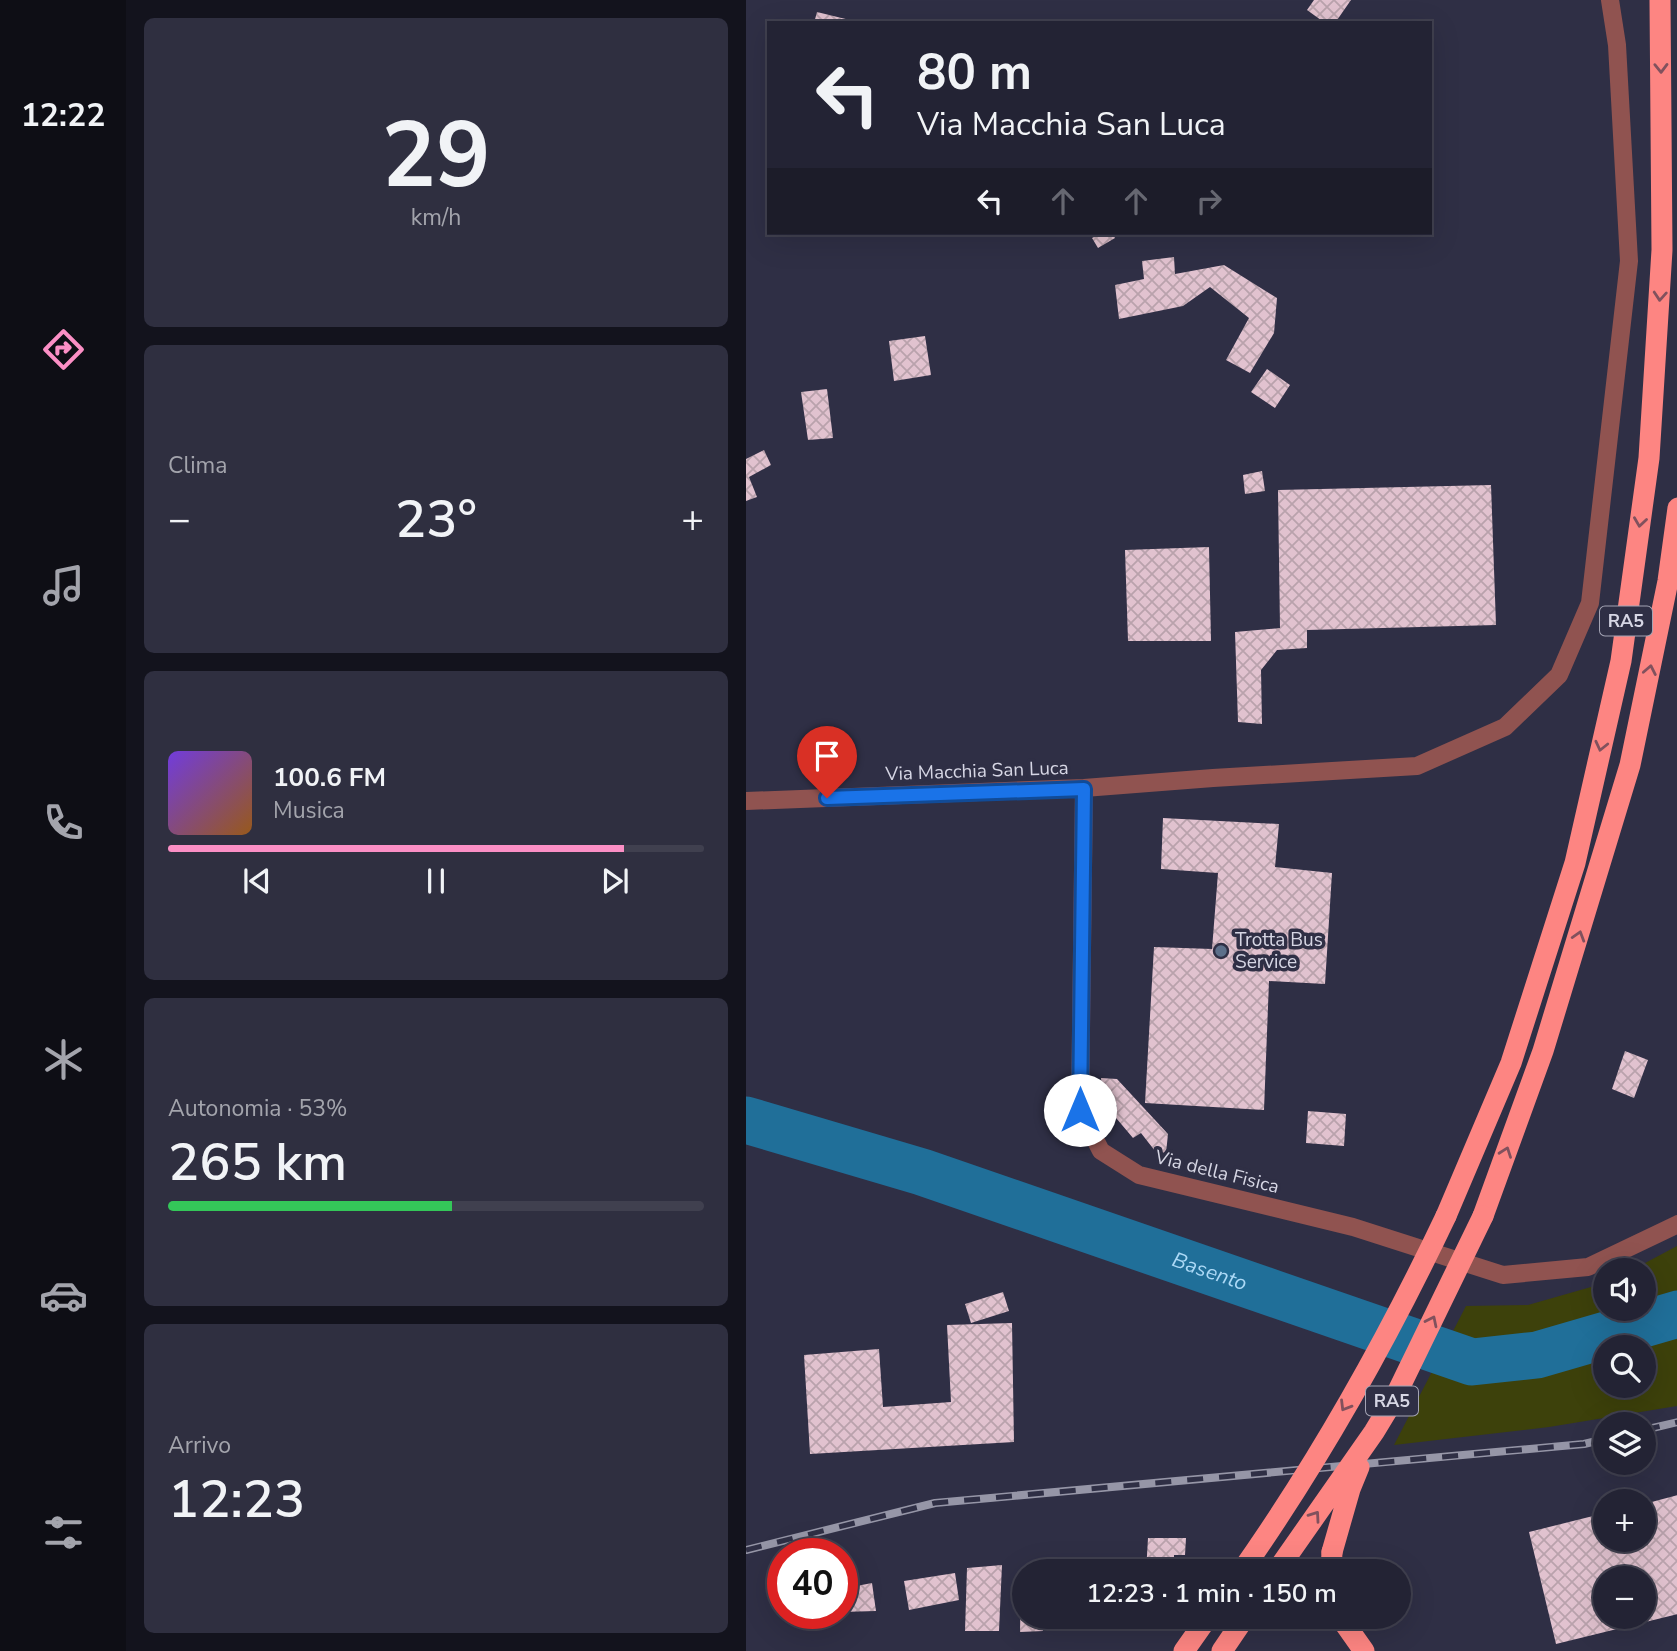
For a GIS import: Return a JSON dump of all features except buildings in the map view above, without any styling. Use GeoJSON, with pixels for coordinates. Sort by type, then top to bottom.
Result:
{"type":"FeatureCollection","features":[{"type":"Feature","properties":{"kind":"highway","name":"RA5"},"geometry":{"type":"LineString","coordinates":[[1250,1559],[1355,1391],[1403,1306],[1446,1216],[1511,1063],[1575,863],[1621,661],[1649,458],[1662,250],[1660,0]]}},
{"type":"Feature","properties":{"kind":"highway","name":"RA5"},"geometry":{"type":"LineString","coordinates":[[1285,1559],[1394,1399],[1483,1216],[1543,1052],[1630,765],[1668,581],[1678,508]]}},
{"type":"Feature","properties":{"kind":"highway"},"geometry":{"type":"LineString","coordinates":[[1333,1559],[1350,1489],[1374,1432]]}},
{"type":"Feature","properties":{"kind":"highway"},"geometry":{"type":"LineString","coordinates":[[1184,1651],[1200,1629]]}},
{"type":"Feature","properties":{"kind":"highway"},"geometry":{"type":"LineString","coordinates":[[1222,1651],[1237,1629]]}},
{"type":"Feature","properties":{"kind":"highway"},"geometry":{"type":"LineString","coordinates":[[1348,1629],[1364,1651]]}},
{"type":"Feature","properties":{"kind":"street","name":"Via Macchia San Luca"},"geometry":{"type":"LineString","coordinates":[[746,802],[1084,789],[1417,766],[1505,727],[1559,675],[1590,603],[1629,261],[1618,45],[1610,0]]}},
{"type":"Feature","properties":{"kind":"street","name":"Via della Fisica"},"geometry":{"type":"LineString","coordinates":[[1084,789],[1080,1110],[1101,1151],[1139,1175],[1353,1227],[1503,1276],[1588,1266],[1678,1224]]}},
{"type":"Feature","properties":{"kind":"green space"},"geometry":{"type":"Polygon","coordinates":[[[1677,1246],[1677,1406],[1640,1412],[1593,1412],[1593,1420],[1394,1445],[1466,1306],[1528,1305],[1593,1286],[1593,1321],[1656,1321],[1654,1258],[1677,1246]]]}},
{"type":"Feature","properties":{"kind":"waterway","name":"Basento"},"geometry":{"type":"LineString","coordinates":[[746,1120],[922,1172],[1472,1362],[1537,1355],[1678,1314]]}},
{"type":"Feature","properties":{"kind":"railway"},"geometry":{"type":"LineString","coordinates":[[1656,1427],[1678,1422]]}},
{"type":"Feature","properties":{"kind":"railway"},"geometry":{"type":"LineString","coordinates":[[746,1550],[935,1503],[1593,1442]]}},
{"type":"Feature","properties":{"kind":"place","name":"Trotta Bus Service"},"geometry":{"type":"Point","coordinates":[1221,951]}},
{"type":"Feature","properties":{"kind":"route"},"geometry":{"type":"LineString","coordinates":[[827,798],[1084,789],[1080,1110]]}}]}
